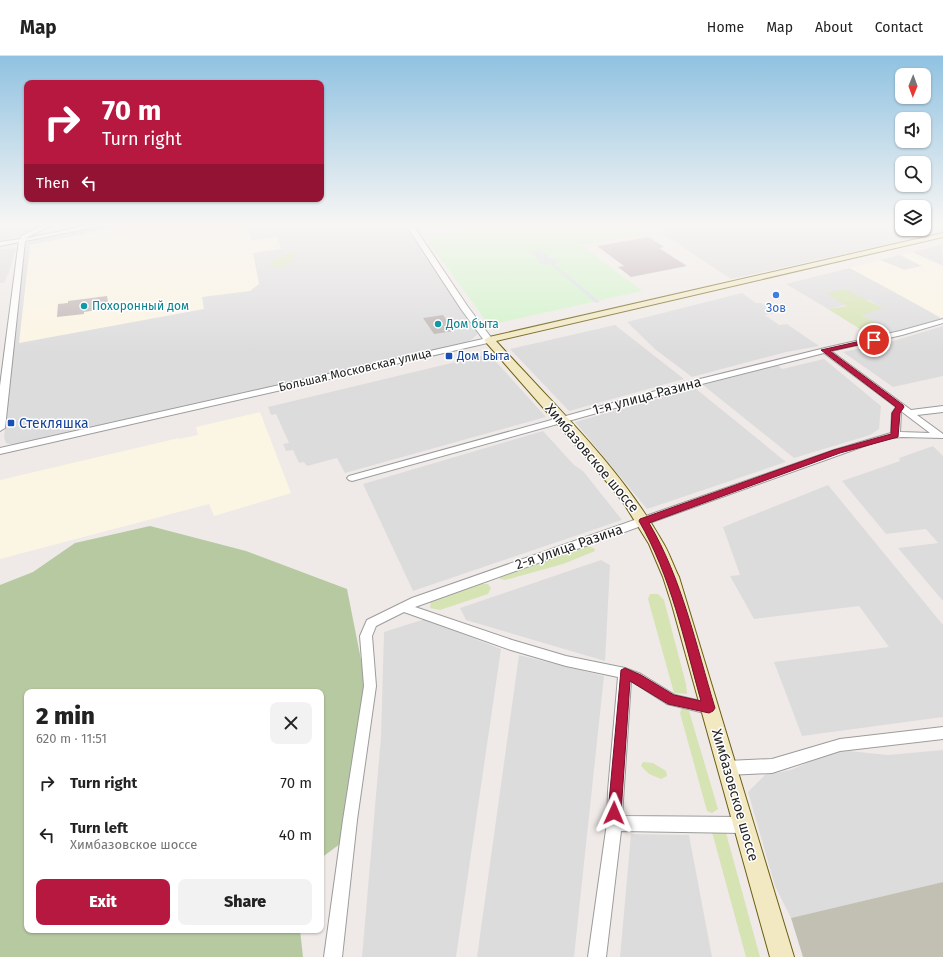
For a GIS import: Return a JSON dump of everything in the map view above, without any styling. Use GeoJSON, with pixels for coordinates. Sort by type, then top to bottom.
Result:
{"type":"FeatureCollection","features":[{"type":"Feature","properties":{"kind":"main road","name":"Большая Московская улица"},"geometry":{"type":"LineString","coordinates":[[489,340],[804,267]]}},
{"type":"Feature","properties":{"kind":"main road","name":"Химбазовское шоссе"},"geometry":{"type":"LineString","coordinates":[[489,340],[562,419],[616,483],[643,521],[656,543],[671,577],[782,957]]}},
{"type":"Feature","properties":{"kind":"street"},"geometry":{"type":"LineString","coordinates":[[0,428],[19,267]]}},
{"type":"Feature","properties":{"kind":"street"},"geometry":{"type":"LineString","coordinates":[[438,267],[489,340]]}},
{"type":"Feature","properties":{"kind":"street","name":"1-я улица Разина"},"geometry":{"type":"LineString","coordinates":[[352,478],[694,383],[825,350],[902,333],[943,321]]}},
{"type":"Feature","properties":{"kind":"street","name":"Большая Московская улица"},"geometry":{"type":"LineString","coordinates":[[0,451],[489,340]]}},
{"type":"Feature","properties":{"kind":"street"},"geometry":{"type":"LineString","coordinates":[[825,350],[941,437]]}},
{"type":"Feature","properties":{"kind":"street"},"geometry":{"type":"LineString","coordinates":[[895,435],[896,413],[900,407]]}},
{"type":"Feature","properties":{"kind":"street"},"geometry":{"type":"LineString","coordinates":[[909,413],[943,410]]}},
{"type":"Feature","properties":{"kind":"street","name":"2-я улица Разина"},"geometry":{"type":"LineString","coordinates":[[333,957],[350,820],[370,686],[366,636],[371,623],[403,607],[837,452],[895,435],[902,434],[941,437]]}},
{"type":"Feature","properties":{"kind":"street"},"geometry":{"type":"LineString","coordinates":[[403,607],[510,645],[566,660],[625,673],[637,678],[672,700],[709,708]]}},
{"type":"Feature","properties":{"kind":"street"},"geometry":{"type":"LineString","coordinates":[[597,957],[614,823],[615,791],[625,673]]}},
{"type":"Feature","properties":{"kind":"street"},"geometry":{"type":"LineString","coordinates":[[727,768],[772,766],[840,745],[943,733]]}},
{"type":"Feature","properties":{"kind":"street"},"geometry":{"type":"LineString","coordinates":[[614,823],[743,825]]}},
{"type":"Feature","properties":{"kind":"shaded area"},"geometry":{"type":"Polygon","coordinates":[[[0,267],[10,267],[4,283],[0,283],[0,267]]]}},
{"type":"Feature","properties":{"kind":"shaded area"},"geometry":{"type":"Polygon","coordinates":[[[23,267],[432,267],[477,330],[477,335],[471,340],[458,345],[19,444],[6,443],[4,437],[23,267]]]}},
{"type":"Feature","properties":{"kind":"shaded area"},"geometry":{"type":"Polygon","coordinates":[[[28,267],[256,267],[259,284],[250,291],[202,297],[204,309],[19,343],[28,267]]]}},
{"type":"Feature","properties":{"kind":"shaded area"},"geometry":{"type":"Polygon","coordinates":[[[554,267],[558,267],[600,302],[596,303],[554,267]]]}},
{"type":"Feature","properties":{"kind":"shaded area"},"geometry":{"type":"Polygon","coordinates":[[[713,267],[785,267],[731,279],[713,267]]]}},
{"type":"Feature","properties":{"kind":"shaded area"},"geometry":{"type":"Polygon","coordinates":[[[897,267],[918,267],[904,270],[897,267]]]}},
{"type":"Feature","properties":{"kind":"shaded area"},"geometry":{"type":"Polygon","coordinates":[[[897,267],[904,270],[917,267],[943,267],[943,317],[940,317],[850,268],[897,267]]]}},
{"type":"Feature","properties":{"kind":"shaded area"},"geometry":{"type":"Polygon","coordinates":[[[850,268],[942,319],[871,338],[858,330],[878,325],[861,314],[882,308],[869,300],[828,309],[786,284],[850,268]]]}},
{"type":"Feature","properties":{"kind":"shaded area"},"geometry":{"type":"Polygon","coordinates":[[[742,293],[756,303],[761,303],[775,313],[765,315],[779,325],[787,324],[819,346],[786,352],[692,377],[656,350],[627,322],[742,293]]]}},
{"type":"Feature","properties":{"kind":"shaded area"},"geometry":{"type":"Polygon","coordinates":[[[615,325],[684,379],[569,411],[510,349],[615,325]]]}},
{"type":"Feature","properties":{"kind":"shaded area"},"geometry":{"type":"Polygon","coordinates":[[[943,326],[943,376],[893,387],[843,352],[890,342],[943,326]]]}},
{"type":"Feature","properties":{"kind":"shaded area"},"geometry":{"type":"Polygon","coordinates":[[[489,354],[546,417],[345,473],[337,458],[307,466],[304,462],[299,463],[293,450],[286,451],[283,444],[289,443],[276,414],[271,415],[268,407],[489,354]]]}},
{"type":"Feature","properties":{"kind":"shaded area"},"geometry":{"type":"Polygon","coordinates":[[[824,359],[881,406],[879,429],[870,435],[794,458],[703,385],[778,365],[782,369],[824,359]]]}},
{"type":"Feature","properties":{"kind":"shaded area"},"geometry":{"type":"Polygon","coordinates":[[[695,388],[786,462],[647,509],[575,422],[695,388]]]}},
{"type":"Feature","properties":{"kind":"shaded area"},"geometry":{"type":"Polygon","coordinates":[[[260,412],[291,493],[214,516],[209,504],[0,559],[0,480],[179,438],[198,435],[196,427],[260,412]]]}},
{"type":"Feature","properties":{"kind":"shaded area"},"geometry":{"type":"Polygon","coordinates":[[[62,426],[68,430],[16,442],[24,436],[62,426]]]}},
{"type":"Feature","properties":{"kind":"shaded area"},"geometry":{"type":"Polygon","coordinates":[[[543,431],[574,465],[583,471],[622,520],[413,591],[363,484],[543,431]]]}},
{"type":"Feature","properties":{"kind":"shaded area"},"geometry":{"type":"Polygon","coordinates":[[[933,446],[943,456],[943,601],[898,548],[938,543],[926,529],[886,534],[842,481],[900,461],[899,458],[933,446]]]}},
{"type":"Feature","properties":{"kind":"shaded area"},"geometry":{"type":"Polygon","coordinates":[[[828,485],[943,625],[943,717],[802,736],[774,662],[889,647],[859,606],[754,619],[730,576],[740,575],[723,527],[828,485]]]}},
{"type":"Feature","properties":{"kind":"shaded area"},"geometry":{"type":"Polygon","coordinates":[[[601,560],[610,565],[605,661],[466,620],[460,608],[601,560]]]}},
{"type":"Feature","properties":{"kind":"shaded area"},"geometry":{"type":"Polygon","coordinates":[[[425,619],[501,649],[456,957],[362,957],[381,737],[384,632],[425,619]]]}},
{"type":"Feature","properties":{"kind":"shaded area"},"geometry":{"type":"Polygon","coordinates":[[[519,655],[604,676],[574,957],[477,957],[519,655]]]}},
{"type":"Feature","properties":{"kind":"shaded area"},"geometry":{"type":"Polygon","coordinates":[[[943,750],[943,882],[791,918],[775,886],[748,792],[765,775],[791,770],[831,752],[849,751],[888,755],[943,750]]]}},
{"type":"Feature","properties":{"kind":"shaded area"},"geometry":{"type":"Polygon","coordinates":[[[631,834],[689,835],[712,957],[620,957],[631,834]]]}},
{"type":"Feature","properties":{"kind":"shaded area"},"geometry":{"type":"Polygon","coordinates":[[[943,882],[943,957],[803,957],[791,918],[943,882]]]}},
{"type":"Feature","properties":{"kind":"green space"},"geometry":{"type":"Polygon","coordinates":[[[447,267],[610,267],[642,291],[489,325],[447,267]]]}},
{"type":"Feature","properties":{"kind":"green space"},"geometry":{"type":"Polygon","coordinates":[[[844,289],[883,308],[862,315],[879,325],[860,329],[828,309],[847,306],[826,293],[844,289]]]}},
{"type":"Feature","properties":{"kind":"green space"},"geometry":{"type":"Polygon","coordinates":[[[150,526],[246,551],[347,589],[365,680],[340,844],[324,856],[324,689],[24,689],[24,933],[300,933],[303,957],[0,957],[0,585],[33,572],[75,543],[150,526]]]}},
{"type":"Feature","properties":{"kind":"green space"},"geometry":{"type":"Polygon","coordinates":[[[579,546],[588,546],[594,548],[595,551],[563,564],[505,580],[500,579],[500,576],[579,546]]]}},
{"type":"Feature","properties":{"kind":"green space"},"geometry":{"type":"Polygon","coordinates":[[[480,584],[488,584],[491,588],[488,594],[440,610],[430,608],[431,601],[480,584]]]}},
{"type":"Feature","properties":{"kind":"green space"},"geometry":{"type":"Polygon","coordinates":[[[650,594],[658,594],[664,600],[686,684],[687,694],[674,693],[648,599],[650,594]]]}},
{"type":"Feature","properties":{"kind":"green space"},"geometry":{"type":"Polygon","coordinates":[[[682,708],[689,711],[718,809],[712,813],[707,811],[680,713],[682,708]]]}},
{"type":"Feature","properties":{"kind":"green space"},"geometry":{"type":"Polygon","coordinates":[[[643,762],[653,763],[666,771],[667,776],[661,779],[649,774],[641,766],[643,762]]]}},
{"type":"Feature","properties":{"kind":"green space"},"geometry":{"type":"Polygon","coordinates":[[[712,832],[726,833],[760,957],[746,957],[712,832]]]}},
{"type":"Feature","properties":{"kind":"building"},"geometry":{"type":"Polygon","coordinates":[[[618,267],[682,267],[631,277],[618,267]]]}},
{"type":"Feature","properties":{"kind":"building","name":"Похоронный дом"},"geometry":{"type":"Polygon","coordinates":[[[107,296],[109,308],[84,312],[84,314],[57,317],[58,304],[68,303],[68,301],[107,296]]]}},
{"type":"Feature","properties":{"kind":"building","name":"Дом быта"},"geometry":{"type":"Polygon","coordinates":[[[443,315],[454,331],[434,334],[423,318],[443,315]]]}},
{"type":"Feature","properties":{"kind":"place","name":"Зов"},"geometry":{"type":"Point","coordinates":[776,295]}},
{"type":"Feature","properties":{"kind":"place","name":"Похоронный дом"},"geometry":{"type":"Point","coordinates":[84,306]}},
{"type":"Feature","properties":{"kind":"place","name":"Дом быта"},"geometry":{"type":"Point","coordinates":[438,324]}},
{"type":"Feature","properties":{"kind":"place","name":"Дом Быта"},"geometry":{"type":"Point","coordinates":[449,356]}},
{"type":"Feature","properties":{"kind":"place","name":"Стекляшка"},"geometry":{"type":"Point","coordinates":[11,423]}},
{"type":"Feature","properties":{"kind":"route"},"geometry":{"type":"LineString","coordinates":[[614,813],[625,673],[637,678],[672,700],[709,708],[671,577],[664,559],[643,521],[801,464],[895,435],[896,413],[900,407],[825,350],[874,340]]}}]}
